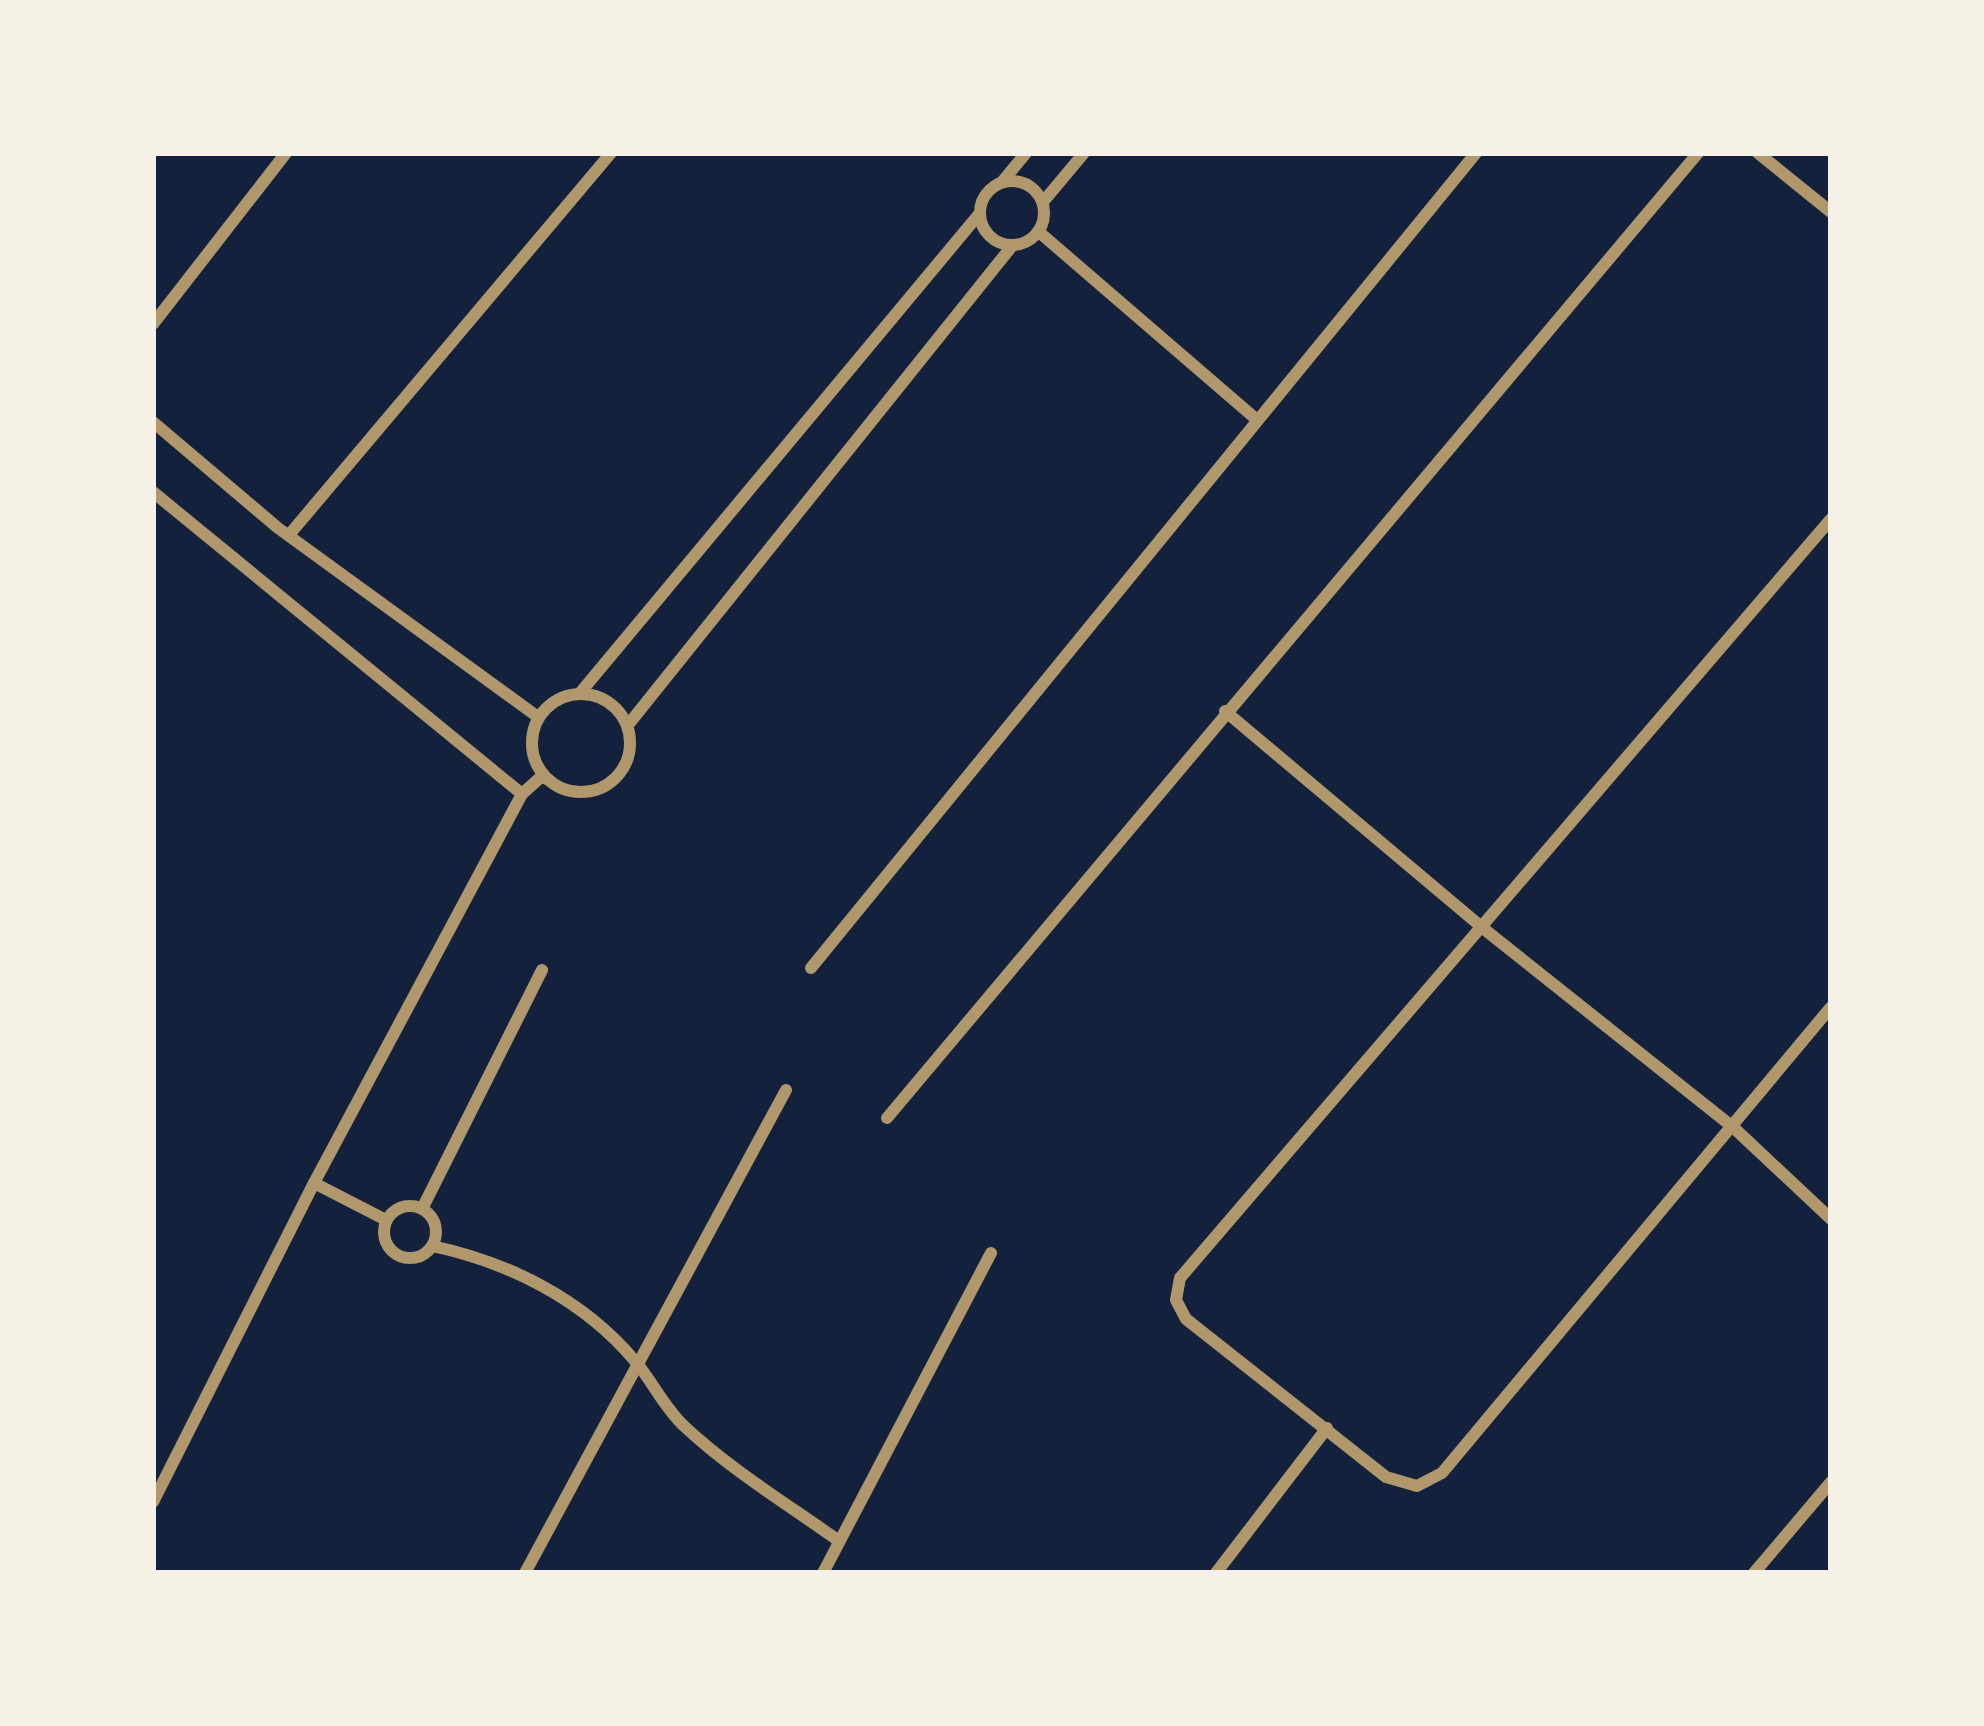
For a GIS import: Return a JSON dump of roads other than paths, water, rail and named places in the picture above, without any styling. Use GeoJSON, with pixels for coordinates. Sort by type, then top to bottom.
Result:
{"type":"FeatureCollection","features":[{"type":"Feature","properties":{"kind":"street"},"geometry":{"type":"LineString","coordinates":[[153,324],[286,153]]}},
{"type":"Feature","properties":{"kind":"street"},"geometry":{"type":"LineString","coordinates":[[290,535],[611,153]]}},
{"type":"Feature","properties":{"kind":"street"},"geometry":{"type":"LineString","coordinates":[[547,779],[534,761],[532,739],[538,717],[554,701],[580,693],[980,213],[986,194],[1026,153]]}},
{"type":"Feature","properties":{"kind":"street"},"geometry":{"type":"LineString","coordinates":[[1039,232],[1043,202],[1084,153]]}},
{"type":"Feature","properties":{"kind":"street"},"geometry":{"type":"LineString","coordinates":[[811,968],[1476,153]]}},
{"type":"Feature","properties":{"kind":"street"},"geometry":{"type":"LineString","coordinates":[[887,1118],[1698,153]]}},
{"type":"Feature","properties":{"kind":"street"},"geometry":{"type":"LineString","coordinates":[[1758,153],[1831,212]]}},
{"type":"Feature","properties":{"kind":"street"},"geometry":{"type":"LineString","coordinates":[[1002,182],[1031,186],[1043,202]]}},
{"type":"Feature","properties":{"kind":"street"},"geometry":{"type":"LineString","coordinates":[[980,213],[992,240],[1012,246]]}},
{"type":"Feature","properties":{"kind":"street"},"geometry":{"type":"LineString","coordinates":[[1039,232],[1256,419]]}},
{"type":"Feature","properties":{"kind":"street"},"geometry":{"type":"LineString","coordinates":[[628,725],[1012,246],[1039,232]]}},
{"type":"Feature","properties":{"kind":"street"},"geometry":{"type":"LineString","coordinates":[[153,422],[290,535],[538,717]]}},
{"type":"Feature","properties":{"kind":"street"},"geometry":{"type":"LineString","coordinates":[[153,492],[522,794]]}},
{"type":"Feature","properties":{"kind":"street"},"geometry":{"type":"LineString","coordinates":[[1831,519],[1180,1278],[1176,1300],[1186,1319],[1386,1477],[1417,1486],[1442,1473],[1831,1007]]}},
{"type":"Feature","properties":{"kind":"street"},"geometry":{"type":"LineString","coordinates":[[153,1502],[314,1184],[522,794],[542,776],[566,790],[588,792],[609,784],[625,768],[631,747],[628,725],[616,706],[580,693]]}},
{"type":"Feature","properties":{"kind":"street"},"geometry":{"type":"LineString","coordinates":[[1225,711],[1484,929],[1734,1128],[1831,1219]]}},
{"type":"Feature","properties":{"kind":"street"},"geometry":{"type":"LineString","coordinates":[[422,1209],[542,970]]}},
{"type":"Feature","properties":{"kind":"street"},"geometry":{"type":"LineString","coordinates":[[525,1573],[635,1360],[785,1090]]}},
{"type":"Feature","properties":{"kind":"street"},"geometry":{"type":"LineString","coordinates":[[314,1184],[386,1220]]}},
{"type":"Feature","properties":{"kind":"street"},"geometry":{"type":"LineString","coordinates":[[403,1205],[422,1209],[436,1224],[432,1246],[417,1258],[403,1258],[384,1239],[386,1220],[403,1205]]}},
{"type":"Feature","properties":{"kind":"street"},"geometry":{"type":"LineString","coordinates":[[432,1246],[517,1270],[635,1360],[661,1403],[687,1429],[839,1540]]}},
{"type":"Feature","properties":{"kind":"street"},"geometry":{"type":"LineString","coordinates":[[823,1573],[991,1253]]}},
{"type":"Feature","properties":{"kind":"street"},"geometry":{"type":"LineString","coordinates":[[1216,1573],[1327,1428]]}},
{"type":"Feature","properties":{"kind":"street"},"geometry":{"type":"LineString","coordinates":[[1754,1573],[1831,1482]]}}]}
